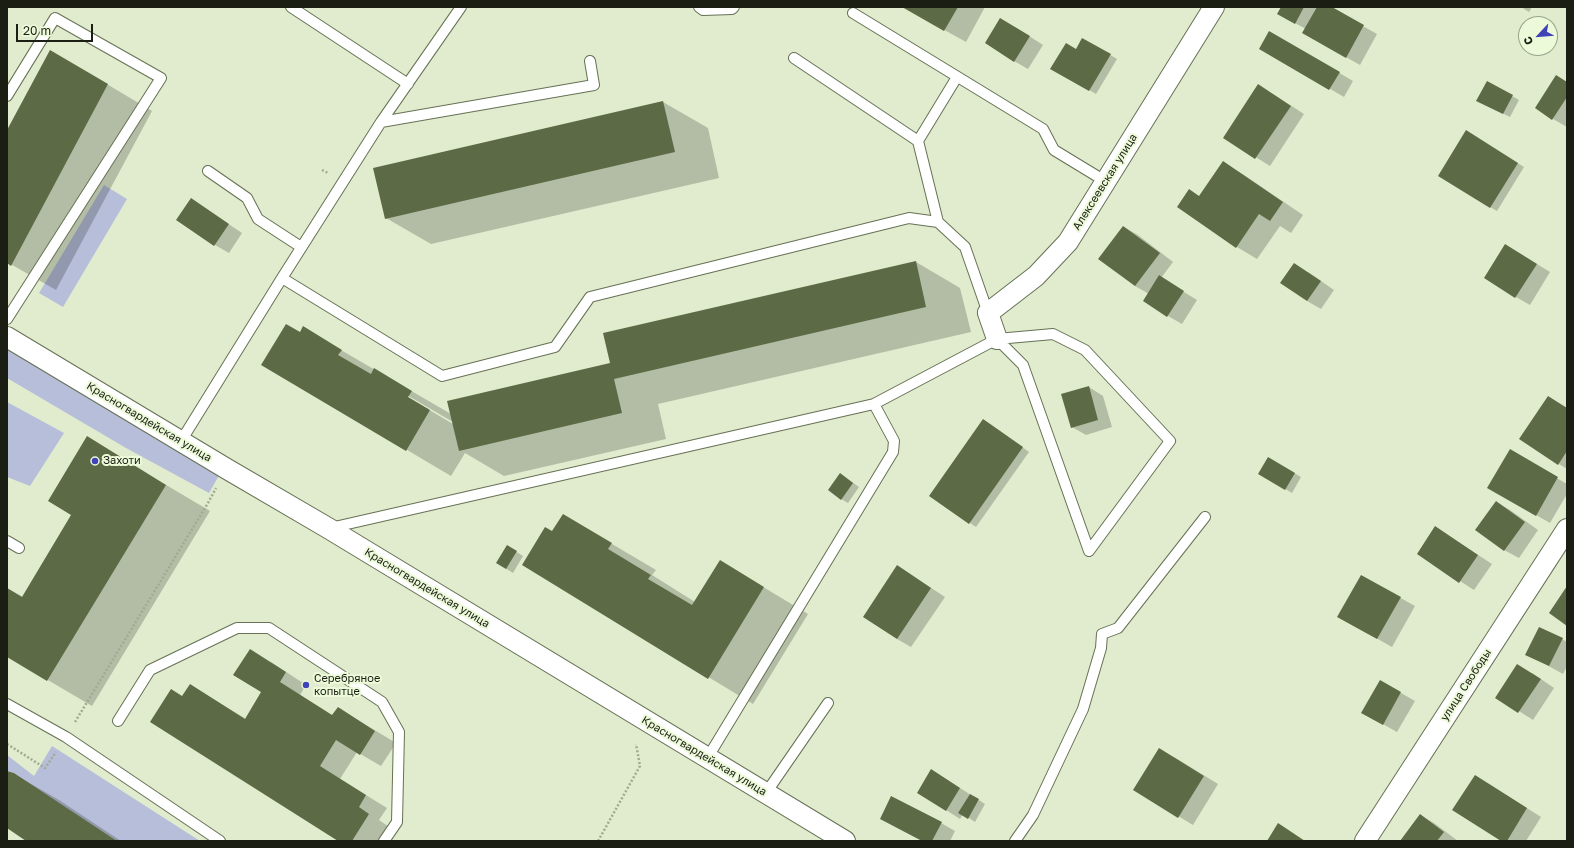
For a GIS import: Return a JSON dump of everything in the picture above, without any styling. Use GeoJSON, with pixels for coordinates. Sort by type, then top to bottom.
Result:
{"type":"FeatureCollection","features":[{"type":"Feature","properties":{"kind":"street","name":"Алексеевская улица"},"geometry":{"type":"LineString","coordinates":[[988,313],[1036,276],[1068,242],[1214,7]]}},
{"type":"Feature","properties":{"kind":"street"},"geometry":{"type":"LineString","coordinates":[[988,313],[996,339]]}},
{"type":"Feature","properties":{"kind":"street","name":"Красногвардейская улица"},"geometry":{"type":"LineString","coordinates":[[7,337],[328,528],[845,841]]}},
{"type":"Feature","properties":{"kind":"street","name":"улица Свободы"},"geometry":{"type":"LineString","coordinates":[[1365,841],[1567,529]]}},
{"type":"Feature","properties":{"kind":"lane"},"geometry":{"type":"LineString","coordinates":[[291,7],[408,84]]}},
{"type":"Feature","properties":{"kind":"lane"},"geometry":{"type":"LineString","coordinates":[[181,441],[381,122],[461,7]]}},
{"type":"Feature","properties":{"kind":"lane"},"geometry":{"type":"LineString","coordinates":[[699,7],[703,10],[734,7]]}},
{"type":"Feature","properties":{"kind":"lane"},"geometry":{"type":"LineString","coordinates":[[853,13],[1043,129],[1054,150],[1105,181]]}},
{"type":"Feature","properties":{"kind":"lane"},"geometry":{"type":"LineString","coordinates":[[7,96],[56,18],[161,78],[7,319]]}},
{"type":"Feature","properties":{"kind":"lane"},"geometry":{"type":"LineString","coordinates":[[794,58],[918,141],[938,222],[964,247],[988,313]]}},
{"type":"Feature","properties":{"kind":"lane"},"geometry":{"type":"LineString","coordinates":[[381,122],[594,85],[590,61]]}},
{"type":"Feature","properties":{"kind":"lane"},"geometry":{"type":"LineString","coordinates":[[918,141],[958,77]]}},
{"type":"Feature","properties":{"kind":"lane"},"geometry":{"type":"LineString","coordinates":[[208,171],[247,198],[258,219],[302,247]]}},
{"type":"Feature","properties":{"kind":"lane"},"geometry":{"type":"LineString","coordinates":[[282,278],[442,376],[555,347],[590,297],[909,218],[938,222]]}},
{"type":"Feature","properties":{"kind":"lane"},"geometry":{"type":"LineString","coordinates":[[328,528],[874,404],[996,339],[1053,334],[1085,350],[1170,440],[1089,551],[1023,365],[996,339]]}},
{"type":"Feature","properties":{"kind":"lane"},"geometry":{"type":"LineString","coordinates":[[708,757],[893,452],[894,441],[874,404]]}},
{"type":"Feature","properties":{"kind":"lane"},"geometry":{"type":"LineString","coordinates":[[1015,841],[1033,814],[1083,709],[1101,648],[1102,634],[1118,628],[1205,517]]}},
{"type":"Feature","properties":{"kind":"lane"},"geometry":{"type":"LineString","coordinates":[[7,541],[19,548]]}},
{"type":"Feature","properties":{"kind":"lane"},"geometry":{"type":"LineString","coordinates":[[118,721],[150,670],[237,628],[269,628],[382,702],[399,732],[397,822],[384,841]]}},
{"type":"Feature","properties":{"kind":"lane"},"geometry":{"type":"LineString","coordinates":[[766,793],[828,703]]}},
{"type":"Feature","properties":{"kind":"lane"},"geometry":{"type":"LineString","coordinates":[[7,704],[66,737],[220,841]]}},
{"type":"Feature","properties":{"kind":"path"},"geometry":{"type":"LineString","coordinates":[[7,744],[45,768],[66,737],[208,504],[227,469]]}},
{"type":"Feature","properties":{"kind":"path"},"geometry":{"type":"LineString","coordinates":[[598,841],[640,766],[636,744]]}},
{"type":"Feature","properties":{"kind":"shaded area"},"geometry":{"type":"Polygon","coordinates":[[[104,185],[127,199],[63,307],[39,293],[104,185]]]}},
{"type":"Feature","properties":{"kind":"shaded area"},"geometry":{"type":"Polygon","coordinates":[[[7,346],[221,472],[209,493],[126,448],[7,378],[7,346]]]}},
{"type":"Feature","properties":{"kind":"shaded area"},"geometry":{"type":"Polygon","coordinates":[[[7,402],[64,433],[30,486],[7,477],[7,402]]]}},
{"type":"Feature","properties":{"kind":"shaded area"},"geometry":{"type":"Polygon","coordinates":[[[52,746],[200,841],[117,841],[14,773],[7,771],[7,755],[34,776],[52,746]]]}},
{"type":"Feature","properties":{"kind":"building"},"geometry":{"type":"Polygon","coordinates":[[[902,7],[958,7],[944,31],[902,7]]]}},
{"type":"Feature","properties":{"kind":"building"},"geometry":{"type":"Polygon","coordinates":[[[1281,7],[1304,7],[1295,24],[1277,14],[1281,7]]]}},
{"type":"Feature","properties":{"kind":"building"},"geometry":{"type":"Polygon","coordinates":[[[1317,7],[1332,7],[1364,25],[1346,58],[1302,33],[1317,7]]]}},
{"type":"Feature","properties":{"kind":"building"},"geometry":{"type":"Polygon","coordinates":[[[1000,18],[1030,36],[1014,62],[985,43],[1000,18]]]}},
{"type":"Feature","properties":{"kind":"building"},"geometry":{"type":"Polygon","coordinates":[[[1269,31],[1340,72],[1329,90],[1259,49],[1269,31]]]}},
{"type":"Feature","properties":{"kind":"building"},"geometry":{"type":"Polygon","coordinates":[[[1082,38],[1111,54],[1089,91],[1050,69],[1066,43],[1076,49],[1082,38]]]}},
{"type":"Feature","properties":{"kind":"building"},"geometry":{"type":"Polygon","coordinates":[[[50,50],[108,84],[11,266],[7,263],[7,130],[50,50]]]}},
{"type":"Feature","properties":{"kind":"building"},"geometry":{"type":"Polygon","coordinates":[[[1556,75],[1567,82],[1567,97],[1552,120],[1535,108],[1556,75]]]}},
{"type":"Feature","properties":{"kind":"building"},"geometry":{"type":"Polygon","coordinates":[[[1487,81],[1513,95],[1503,114],[1476,101],[1487,81]]]}},
{"type":"Feature","properties":{"kind":"building"},"geometry":{"type":"Polygon","coordinates":[[[1258,84],[1291,106],[1255,159],[1223,138],[1258,84]]]}},
{"type":"Feature","properties":{"kind":"building"},"geometry":{"type":"Polygon","coordinates":[[[663,101],[675,152],[385,219],[373,168],[663,101]]]}},
{"type":"Feature","properties":{"kind":"building"},"geometry":{"type":"Polygon","coordinates":[[[1466,130],[1518,163],[1490,208],[1438,176],[1466,130]]]}},
{"type":"Feature","properties":{"kind":"building"},"geometry":{"type":"Polygon","coordinates":[[[1223,161],[1283,202],[1270,221],[1259,214],[1236,248],[1177,207],[1189,189],[1199,196],[1223,161]]]}},
{"type":"Feature","properties":{"kind":"building"},"geometry":{"type":"Polygon","coordinates":[[[191,198],[229,224],[214,246],[176,220],[191,198]]]}},
{"type":"Feature","properties":{"kind":"building"},"geometry":{"type":"Polygon","coordinates":[[[1123,226],[1160,253],[1135,286],[1098,259],[1123,226]]]}},
{"type":"Feature","properties":{"kind":"building"},"geometry":{"type":"Polygon","coordinates":[[[1505,244],[1537,264],[1515,298],[1484,278],[1505,244]]]}},
{"type":"Feature","properties":{"kind":"building"},"geometry":{"type":"Polygon","coordinates":[[[916,261],[926,307],[614,379],[622,413],[459,451],[447,401],[610,363],[603,333],[916,261]]]}},
{"type":"Feature","properties":{"kind":"building"},"geometry":{"type":"Polygon","coordinates":[[[1294,263],[1321,281],[1307,301],[1280,283],[1294,263]]]}},
{"type":"Feature","properties":{"kind":"building"},"geometry":{"type":"Polygon","coordinates":[[[1159,275],[1184,291],[1167,317],[1143,301],[1159,275]]]}},
{"type":"Feature","properties":{"kind":"building"},"geometry":{"type":"Polygon","coordinates":[[[286,324],[300,332],[303,326],[342,350],[338,355],[371,374],[374,368],[412,391],[408,397],[430,410],[406,451],[261,365],[286,324]]]}},
{"type":"Feature","properties":{"kind":"building"},"geometry":{"type":"Polygon","coordinates":[[[1089,386],[1098,420],[1071,428],[1061,394],[1089,386]]]}},
{"type":"Feature","properties":{"kind":"building"},"geometry":{"type":"Polygon","coordinates":[[[1548,396],[1567,408],[1567,451],[1558,465],[1519,439],[1548,396]]]}},
{"type":"Feature","properties":{"kind":"building"},"geometry":{"type":"Polygon","coordinates":[[[983,419],[1023,447],[969,524],[929,496],[983,419]]]}},
{"type":"Feature","properties":{"kind":"building"},"geometry":{"type":"Polygon","coordinates":[[[87,436],[166,485],[47,681],[7,657],[7,588],[22,597],[71,515],[48,501],[87,436]]]}},
{"type":"Feature","properties":{"kind":"building"},"geometry":{"type":"Polygon","coordinates":[[[1510,449],[1558,477],[1536,516],[1487,488],[1510,449]]]}},
{"type":"Feature","properties":{"kind":"building"},"geometry":{"type":"Polygon","coordinates":[[[1268,457],[1295,473],[1285,490],[1258,474],[1268,457]]]}},
{"type":"Feature","properties":{"kind":"building"},"geometry":{"type":"Polygon","coordinates":[[[840,473],[853,483],[841,500],[828,490],[840,473]]]}},
{"type":"Feature","properties":{"kind":"building"},"geometry":{"type":"Polygon","coordinates":[[[1496,501],[1525,522],[1504,551],[1475,530],[1496,501]]]}},
{"type":"Feature","properties":{"kind":"building"},"geometry":{"type":"Polygon","coordinates":[[[563,514],[612,543],[608,549],[651,575],[648,579],[692,605],[720,560],[764,587],[708,679],[522,565],[545,527],[552,531],[563,514]]]}},
{"type":"Feature","properties":{"kind":"building"},"geometry":{"type":"Polygon","coordinates":[[[1435,526],[1478,555],[1459,583],[1417,554],[1435,526]]]}},
{"type":"Feature","properties":{"kind":"building"},"geometry":{"type":"Polygon","coordinates":[[[507,545],[517,551],[506,569],[496,563],[507,545]]]}},
{"type":"Feature","properties":{"kind":"building"},"geometry":{"type":"Polygon","coordinates":[[[897,565],[931,588],[897,639],[863,617],[897,565]]]}},
{"type":"Feature","properties":{"kind":"building"},"geometry":{"type":"Polygon","coordinates":[[[1361,575],[1401,597],[1377,639],[1337,617],[1361,575]]]}},
{"type":"Feature","properties":{"kind":"building"},"geometry":{"type":"Polygon","coordinates":[[[1567,586],[1567,626],[1549,613],[1567,586]]]}},
{"type":"Feature","properties":{"kind":"building"},"geometry":{"type":"Polygon","coordinates":[[[1539,627],[1563,638],[1549,666],[1525,655],[1539,627]]]}},
{"type":"Feature","properties":{"kind":"building"},"geometry":{"type":"Polygon","coordinates":[[[250,649],[286,672],[280,682],[332,715],[338,707],[375,731],[360,755],[336,740],[320,766],[366,795],[359,807],[369,814],[352,841],[338,841],[150,722],[171,689],[182,696],[190,684],[245,719],[261,692],[233,675],[250,649]]]}},
{"type":"Feature","properties":{"kind":"building"},"geometry":{"type":"Polygon","coordinates":[[[1517,664],[1541,679],[1518,713],[1495,698],[1517,664]]]}},
{"type":"Feature","properties":{"kind":"building"},"geometry":{"type":"Polygon","coordinates":[[[1380,680],[1401,692],[1383,725],[1361,713],[1380,680]]]}},
{"type":"Feature","properties":{"kind":"building"},"geometry":{"type":"Polygon","coordinates":[[[1159,748],[1204,776],[1178,818],[1133,790],[1159,748]]]}},
{"type":"Feature","properties":{"kind":"building"},"geometry":{"type":"Polygon","coordinates":[[[931,769],[960,788],[946,811],[917,793],[931,769]]]}},
{"type":"Feature","properties":{"kind":"building"},"geometry":{"type":"Polygon","coordinates":[[[7,771],[14,773],[117,841],[26,841],[7,828],[7,771]]]}},
{"type":"Feature","properties":{"kind":"building"},"geometry":{"type":"Polygon","coordinates":[[[1475,775],[1527,808],[1507,841],[1501,841],[1452,810],[1475,775]]]}},
{"type":"Feature","properties":{"kind":"building"},"geometry":{"type":"Polygon","coordinates":[[[970,794],[979,799],[968,819],[958,813],[970,794]]]}},
{"type":"Feature","properties":{"kind":"building"},"geometry":{"type":"Polygon","coordinates":[[[891,796],[942,822],[932,841],[922,841],[880,819],[891,796]]]}},
{"type":"Feature","properties":{"kind":"building"},"geometry":{"type":"Polygon","coordinates":[[[1420,814],[1444,832],[1437,841],[1400,841],[1420,814]]]}},
{"type":"Feature","properties":{"kind":"building"},"geometry":{"type":"Polygon","coordinates":[[[1278,823],[1305,841],[1267,841],[1278,823]]]}},
{"type":"Feature","properties":{"kind":"place","name":"Захоти"},"geometry":{"type":"Point","coordinates":[95,461]}},
{"type":"Feature","properties":{"kind":"place","name":"Серебряное копытце"},"geometry":{"type":"Point","coordinates":[306,685]}}]}
